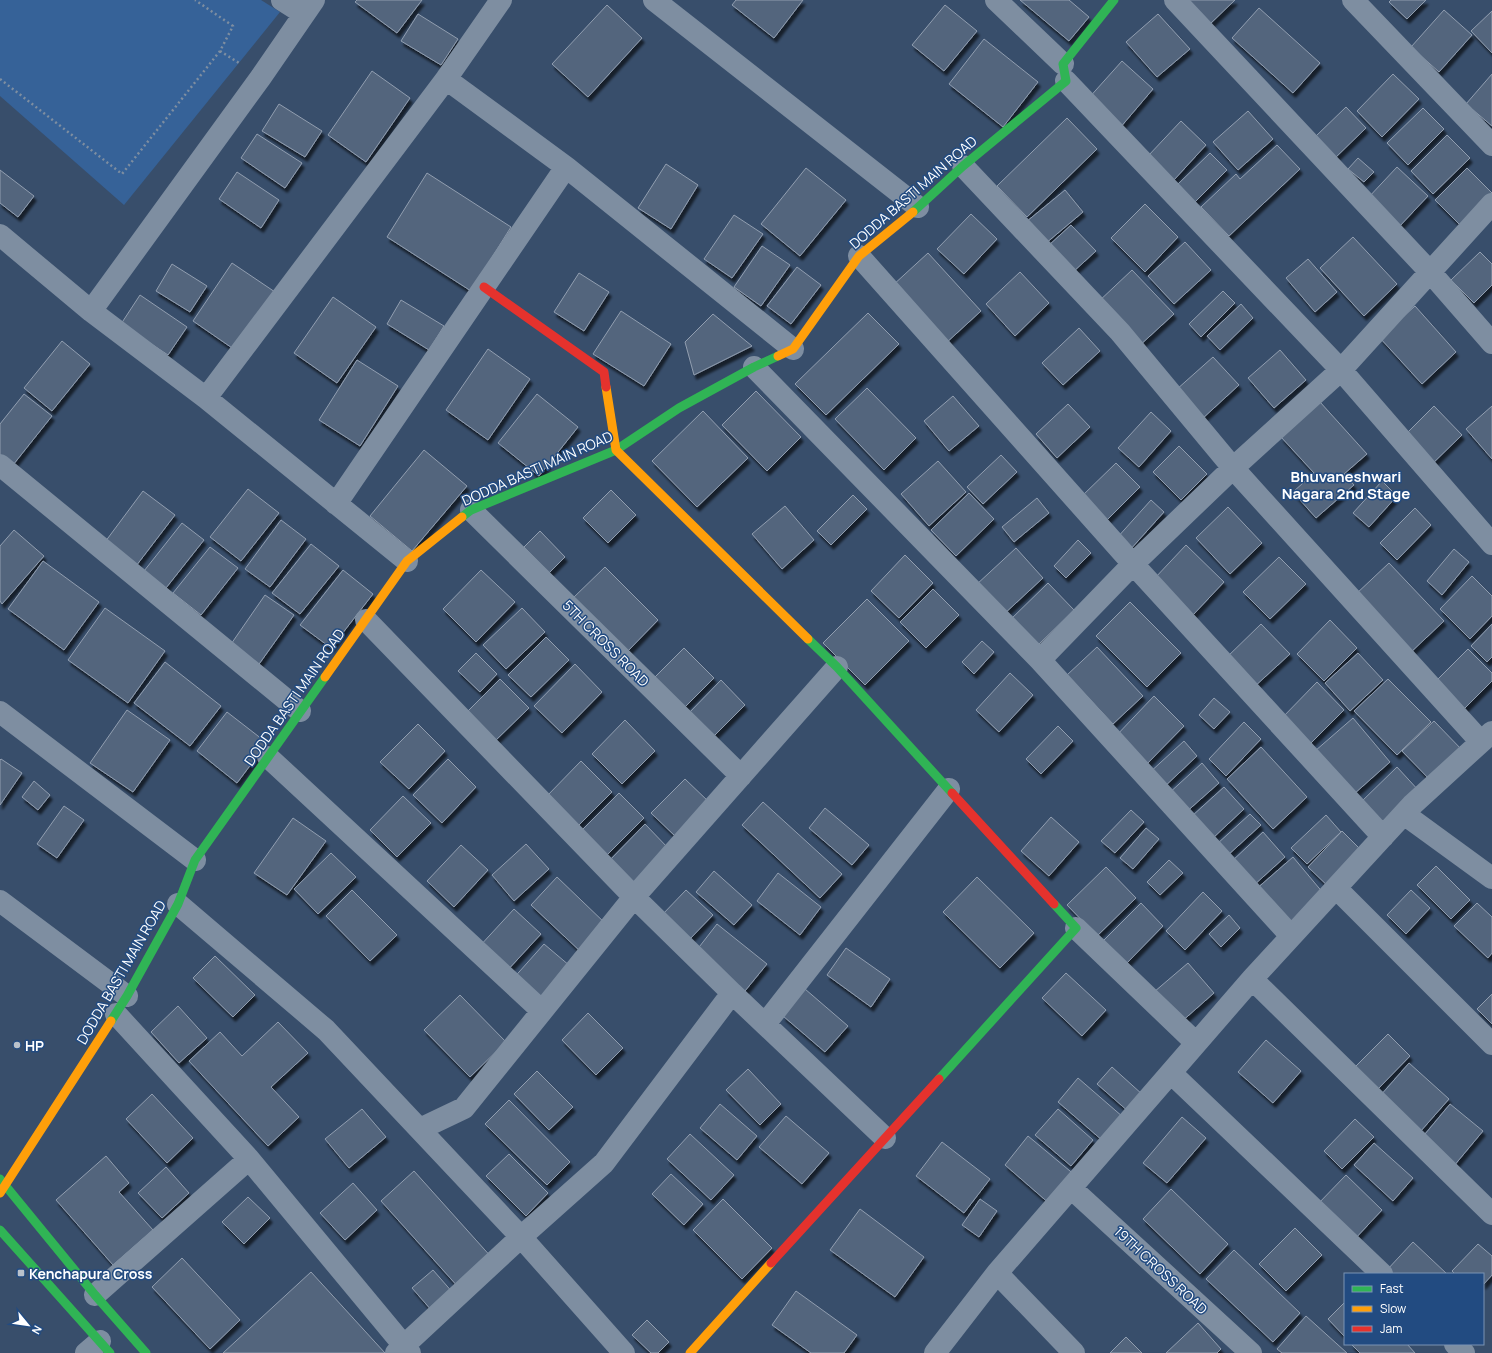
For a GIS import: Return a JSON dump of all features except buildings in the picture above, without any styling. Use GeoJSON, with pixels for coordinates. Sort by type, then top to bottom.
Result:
{"type":"FeatureCollection","features":[{"type":"Feature","properties":{"kind":"street"},"geometry":{"type":"LineString","coordinates":[[91,310],[261,77],[309,7],[282,0]]}},
{"type":"Feature","properties":{"kind":"street"},"geometry":{"type":"LineString","coordinates":[[206,398],[446,79],[501,0]]}},
{"type":"Feature","properties":{"kind":"street"},"geometry":{"type":"LineString","coordinates":[[654,0],[918,207]]}},
{"type":"Feature","properties":{"kind":"street"},"geometry":{"type":"LineString","coordinates":[[996,0],[1065,72],[1341,370],[1492,544]]}},
{"type":"Feature","properties":{"kind":"street","name":"DODDA BASTI MAIN ROAD"},"geometry":{"type":"LineString","coordinates":[[2,1186],[122,1005],[178,904],[195,860],[407,561],[471,510],[616,450],[679,408],[754,367],[794,349],[859,256],[901,224],[1065,72],[1114,0]]}},
{"type":"Feature","properties":{"kind":"street"},"geometry":{"type":"LineString","coordinates":[[1175,0],[1431,273],[1492,343]]}},
{"type":"Feature","properties":{"kind":"street"},"geometry":{"type":"LineString","coordinates":[[1353,0],[1492,145]]}},
{"type":"Feature","properties":{"kind":"street"},"geometry":{"type":"LineString","coordinates":[[446,79],[566,168],[794,349]]}},
{"type":"Feature","properties":{"kind":"street"},"geometry":{"type":"LineString","coordinates":[[935,1353],[997,1273],[1252,979],[1412,805],[1486,737],[1233,468],[1120,332],[963,166]]}},
{"type":"Feature","properties":{"kind":"street"},"geometry":{"type":"LineString","coordinates":[[336,504],[566,168]]}},
{"type":"Feature","properties":{"kind":"street"},"geometry":{"type":"LineString","coordinates":[[1040,660],[1133,564],[1233,468],[1341,370],[1431,273],[1492,204]]}},
{"type":"Feature","properties":{"kind":"street"},"geometry":{"type":"LineString","coordinates":[[0,235],[91,310],[206,398],[407,561]]}},
{"type":"Feature","properties":{"kind":"street"},"geometry":{"type":"LineString","coordinates":[[859,256],[1133,564],[1383,837]]}},
{"type":"Feature","properties":{"kind":"street"},"geometry":{"type":"LineString","coordinates":[[484,287],[604,372],[616,450],[837,667],[1076,928],[1196,1043]]}},
{"type":"Feature","properties":{"kind":"street"},"geometry":{"type":"LineString","coordinates":[[754,367],[1040,660],[1291,936]]}},
{"type":"Feature","properties":{"kind":"street"},"geometry":{"type":"LineString","coordinates":[[0,465],[300,712]]}},
{"type":"Feature","properties":{"kind":"street","name":"5TH CROSS ROAD"},"geometry":{"type":"LineString","coordinates":[[471,510],[741,776]]}},
{"type":"Feature","properties":{"kind":"street"},"geometry":{"type":"LineString","coordinates":[[366,620],[634,897],[732,993],[885,1138]]}},
{"type":"Feature","properties":{"kind":"street"},"geometry":{"type":"LineString","coordinates":[[420,1129],[464,1108],[634,897],[837,667]]}},
{"type":"Feature","properties":{"kind":"street"},"geometry":{"type":"LineString","coordinates":[[0,712],[195,860]]}},
{"type":"Feature","properties":{"kind":"street"},"geometry":{"type":"LineString","coordinates":[[268,757],[542,1011]]}},
{"type":"Feature","properties":{"kind":"street"},"geometry":{"type":"LineString","coordinates":[[765,1024],[949,789]]}},
{"type":"Feature","properties":{"kind":"street"},"geometry":{"type":"LineString","coordinates":[[1404,814],[1492,878]]}},
{"type":"Feature","properties":{"kind":"street"},"geometry":{"type":"LineString","coordinates":[[1336,888],[1492,1044]]}},
{"type":"Feature","properties":{"kind":"street"},"geometry":{"type":"LineString","coordinates":[[0,901],[122,1005],[249,1159],[403,1350],[521,1237],[604,1163],[732,993]]}},
{"type":"Feature","properties":{"kind":"street"},"geometry":{"type":"LineString","coordinates":[[178,904],[326,1030],[521,1237],[624,1353]]}},
{"type":"Feature","properties":{"kind":"street"},"geometry":{"type":"LineString","coordinates":[[690,1353],[1076,928]]}},
{"type":"Feature","properties":{"kind":"street"},"geometry":{"type":"LineString","coordinates":[[1252,979],[1492,1214]]}},
{"type":"Feature","properties":{"kind":"street"},"geometry":{"type":"LineString","coordinates":[[1171,1073],[1381,1273]]}},
{"type":"Feature","properties":{"kind":"street"},"geometry":{"type":"LineString","coordinates":[[95,1295],[249,1159]]}},
{"type":"Feature","properties":{"kind":"street"},"geometry":{"type":"LineString","coordinates":[[2,1186],[146,1353]]}},
{"type":"Feature","properties":{"kind":"street","name":"19TH CROSS ROAD"},"geometry":{"type":"LineString","coordinates":[[1071,1188],[1251,1353]]}},
{"type":"Feature","properties":{"kind":"street"},"geometry":{"type":"LineString","coordinates":[[0,1230],[99,1349]]}},
{"type":"Feature","properties":{"kind":"street"},"geometry":{"type":"LineString","coordinates":[[997,1273],[1074,1353]]}},
{"type":"Feature","properties":{"kind":"street"},"geometry":{"type":"LineString","coordinates":[[1456,1345],[1464,1353]]}},
{"type":"Feature","properties":{"kind":"path"},"geometry":{"type":"LineString","coordinates":[[0,79],[122,174],[220,51],[233,26],[195,0]]}},
{"type":"Feature","properties":{"kind":"shaded area"},"geometry":{"type":"Polygon","coordinates":[[[0,0],[261,0],[280,12],[124,205],[0,96],[0,0]]]}},
{"type":"Feature","properties":{"kind":"traffic: fast"},"geometry":{"type":"LineString","coordinates":[[913,212],[963,166],[1066,81],[1063,64],[1114,0]]}},
{"type":"Feature","properties":{"kind":"traffic: fast"},"geometry":{"type":"LineString","coordinates":[[462,517],[471,510],[616,450],[679,408],[754,367],[778,356]]}},
{"type":"Feature","properties":{"kind":"traffic: fast"},"geometry":{"type":"LineString","coordinates":[[808,639],[837,667],[952,793]]}},
{"type":"Feature","properties":{"kind":"traffic: fast"},"geometry":{"type":"LineString","coordinates":[[111,1021],[127,996],[178,904],[195,860],[325,677]]}},
{"type":"Feature","properties":{"kind":"traffic: fast"},"geometry":{"type":"LineString","coordinates":[[939,1079],[1076,928],[1054,904]]}},
{"type":"Feature","properties":{"kind":"traffic: fast"},"geometry":{"type":"LineString","coordinates":[[0,1179],[95,1295],[146,1353]]}},
{"type":"Feature","properties":{"kind":"traffic: fast"},"geometry":{"type":"LineString","coordinates":[[0,1230],[110,1353]]}},
{"type":"Feature","properties":{"kind":"traffic: slow"},"geometry":{"type":"LineString","coordinates":[[778,356],[793,349],[859,256],[913,212]]}},
{"type":"Feature","properties":{"kind":"traffic: slow"},"geometry":{"type":"LineString","coordinates":[[606,387],[616,450],[808,639]]}},
{"type":"Feature","properties":{"kind":"traffic: slow"},"geometry":{"type":"LineString","coordinates":[[325,677],[407,561],[462,517]]}},
{"type":"Feature","properties":{"kind":"traffic: slow"},"geometry":{"type":"LineString","coordinates":[[0,1193],[111,1021]]}},
{"type":"Feature","properties":{"kind":"traffic: slow"},"geometry":{"type":"LineString","coordinates":[[690,1353],[771,1263]]}},
{"type":"Feature","properties":{"kind":"traffic: jam"},"geometry":{"type":"LineString","coordinates":[[484,287],[604,372],[606,387]]}},
{"type":"Feature","properties":{"kind":"traffic: jam"},"geometry":{"type":"LineString","coordinates":[[952,793],[1054,904]]}},
{"type":"Feature","properties":{"kind":"traffic: jam"},"geometry":{"type":"LineString","coordinates":[[771,1263],[939,1079]]}},
{"type":"Feature","properties":{"kind":"place","name":"HP"},"geometry":{"type":"Point","coordinates":[17,1045]}},
{"type":"Feature","properties":{"kind":"place","name":"Kenchapura Cross"},"geometry":{"type":"Point","coordinates":[21,1273]}},
{"type":"Feature","properties":{"kind":"district","name":"Bhuvaneshwari Nagara 2nd Stage"},"geometry":{"type":"Point","coordinates":[1346,484]}}]}
